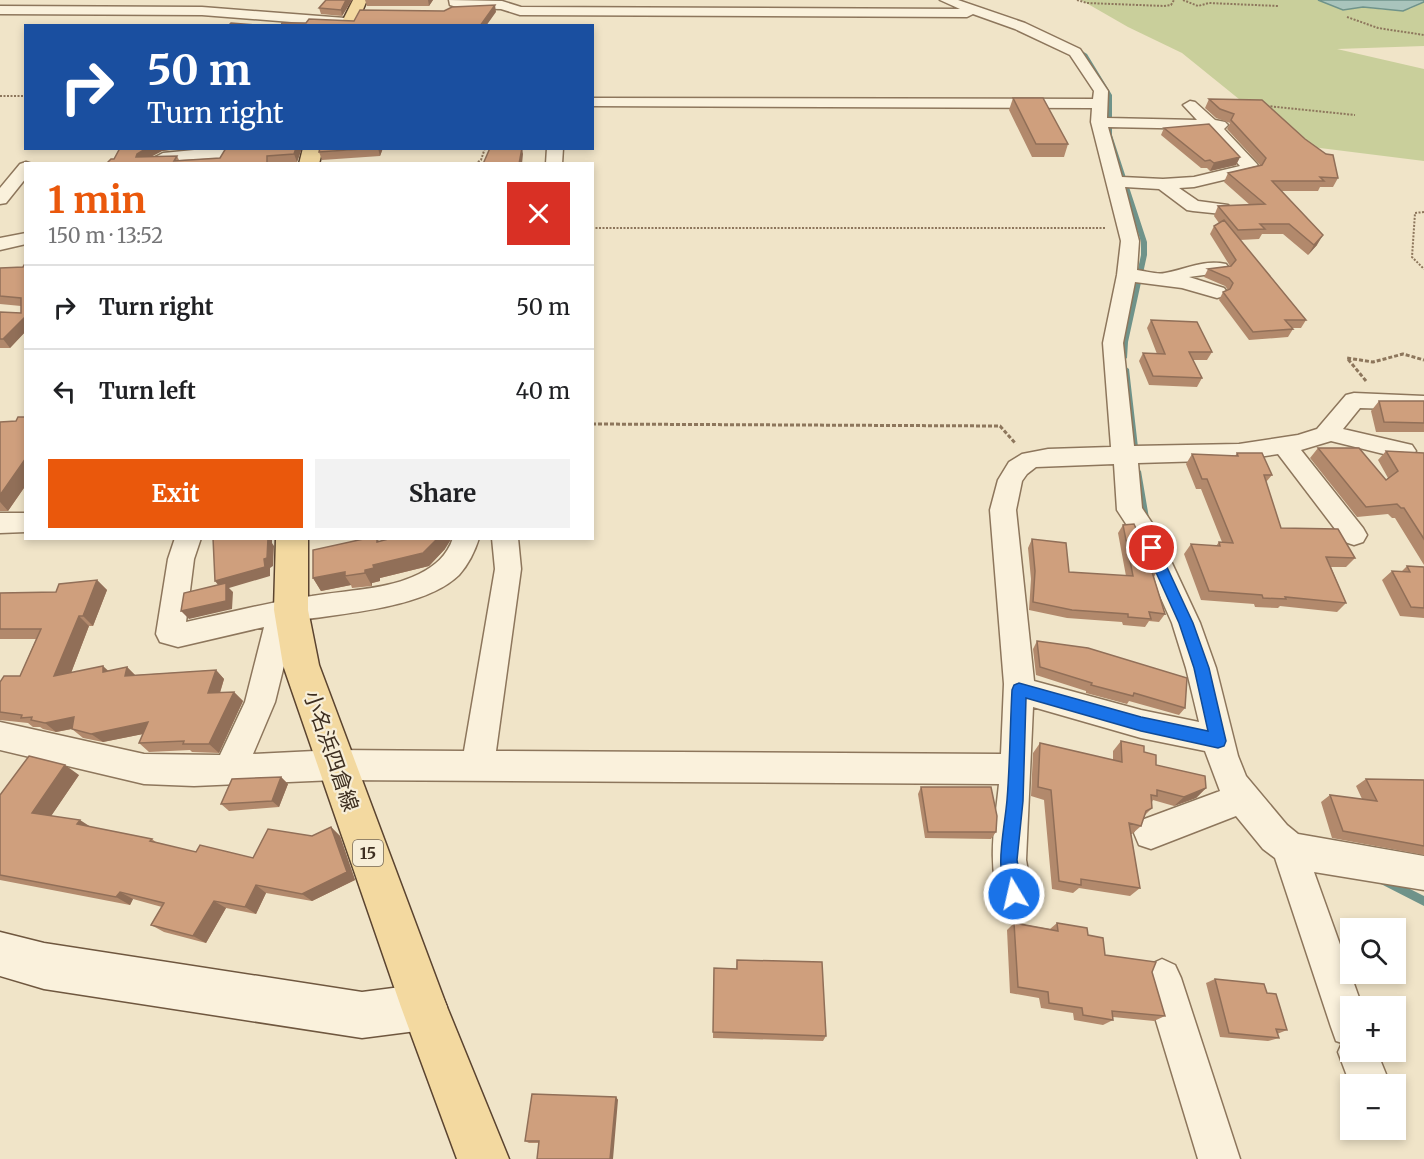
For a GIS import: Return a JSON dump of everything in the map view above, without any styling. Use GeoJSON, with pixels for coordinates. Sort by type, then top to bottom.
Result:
{"type":"FeatureCollection","features":[{"type":"Feature","properties":{"kind":"main road","name":"小名浜四倉線"},"geometry":{"type":"LineString","coordinates":[[292,540],[289,611],[301,665],[335,765],[424,1007],[483,1159]]}},
{"type":"Feature","properties":{"kind":"street"},"geometry":{"type":"LineString","coordinates":[[154,24],[177,0]]}},
{"type":"Feature","properties":{"kind":"street"},"geometry":{"type":"LineString","coordinates":[[455,0],[454,2],[460,4],[502,5],[519,11],[983,13]]}},
{"type":"Feature","properties":{"kind":"street"},"geometry":{"type":"LineString","coordinates":[[946,0],[1020,26],[1075,52],[1101,91],[1105,118],[1122,183],[1130,251],[1136,277],[1113,343],[1120,440],[1132,454],[1130,510],[1143,529],[1186,623],[1201,668],[1218,741],[1234,786],[1257,817],[1288,847],[1307,854],[1424,873]]}},
{"type":"Feature","properties":{"kind":"street"},"geometry":{"type":"LineString","coordinates":[[0,10],[166,10],[243,15],[277,22],[355,14]]}},
{"type":"Feature","properties":{"kind":"street"},"geometry":{"type":"LineString","coordinates":[[222,24],[243,15]]}},
{"type":"Feature","properties":{"kind":"street"},"geometry":{"type":"LineString","coordinates":[[594,102],[1004,102],[1138,124],[1230,126]]}},
{"type":"Feature","properties":{"kind":"street"},"geometry":{"type":"LineString","coordinates":[[1122,183],[1194,182],[1251,168],[1232,145],[1190,105]]}},
{"type":"Feature","properties":{"kind":"street"},"geometry":{"type":"LineString","coordinates":[[1138,124],[1165,142]]}},
{"type":"Feature","properties":{"kind":"street"},"geometry":{"type":"LineString","coordinates":[[154,162],[163,158],[219,155],[223,150]]}},
{"type":"Feature","properties":{"kind":"street"},"geometry":{"type":"LineString","coordinates":[[0,199],[24,169]]}},
{"type":"Feature","properties":{"kind":"street"},"geometry":{"type":"LineString","coordinates":[[1163,184],[1193,206],[1222,209]]}},
{"type":"Feature","properties":{"kind":"street"},"geometry":{"type":"LineString","coordinates":[[0,244],[24,238]]}},
{"type":"Feature","properties":{"kind":"street"},"geometry":{"type":"LineString","coordinates":[[1167,280],[1191,270],[1219,268]]}},
{"type":"Feature","properties":{"kind":"street"},"geometry":{"type":"LineString","coordinates":[[1136,277],[1197,284],[1217,292]]}},
{"type":"Feature","properties":{"kind":"street"},"geometry":{"type":"LineString","coordinates":[[1014,894],[1009,860],[1017,769],[1019,690],[1003,510],[1010,480],[1018,468],[1030,460],[1048,457],[1239,452],[1284,445],[1325,435],[1354,400],[1424,403]]}},
{"type":"Feature","properties":{"kind":"street"},"geometry":{"type":"LineString","coordinates":[[1329,431],[1344,437],[1404,451]]}},
{"type":"Feature","properties":{"kind":"street"},"geometry":{"type":"LineString","coordinates":[[1284,445],[1354,535]]}},
{"type":"Feature","properties":{"kind":"street"},"geometry":{"type":"LineString","coordinates":[[0,523],[24,522]]}},
{"type":"Feature","properties":{"kind":"street"},"geometry":{"type":"LineString","coordinates":[[187,540],[181,559],[170,634],[178,635],[289,611],[387,594],[426,582],[445,572],[456,561],[465,540]]}},
{"type":"Feature","properties":{"kind":"street"},"geometry":{"type":"LineString","coordinates":[[478,765],[508,570],[506,540]]}},
{"type":"Feature","properties":{"kind":"street"},"geometry":{"type":"LineString","coordinates":[[230,769],[260,702],[280,621],[289,611]]}},
{"type":"Feature","properties":{"kind":"street"},"geometry":{"type":"LineString","coordinates":[[1019,690],[1141,724],[1218,741]]}},
{"type":"Feature","properties":{"kind":"street"},"geometry":{"type":"LineString","coordinates":[[0,736],[144,769],[194,771],[335,765],[1017,769]]}},
{"type":"Feature","properties":{"kind":"street"},"geometry":{"type":"LineString","coordinates":[[1151,833],[1242,798]]}},
{"type":"Feature","properties":{"kind":"street"},"geometry":{"type":"LineString","coordinates":[[1288,847],[1340,998]]}},
{"type":"Feature","properties":{"kind":"street"},"geometry":{"type":"LineString","coordinates":[[0,954],[44,966],[362,1015],[424,1007]]}},
{"type":"Feature","properties":{"kind":"street"},"geometry":{"type":"LineString","coordinates":[[1162,978],[1219,1159]]}},
{"type":"Feature","properties":{"kind":"path"},"geometry":{"type":"LineString","coordinates":[[1077,0],[1087,3],[1164,6],[1171,4],[1174,0]]}},
{"type":"Feature","properties":{"kind":"path"},"geometry":{"type":"LineString","coordinates":[[1183,0],[1198,6],[1209,3],[1278,6]]}},
{"type":"Feature","properties":{"kind":"path"},"geometry":{"type":"LineString","coordinates":[[1347,17],[1378,28],[1424,35]]}},
{"type":"Feature","properties":{"kind":"path"},"geometry":{"type":"LineString","coordinates":[[0,96],[24,96]]}},
{"type":"Feature","properties":{"kind":"path"},"geometry":{"type":"LineString","coordinates":[[1258,106],[1356,115]]}},
{"type":"Feature","properties":{"kind":"path"},"geometry":{"type":"LineString","coordinates":[[1424,212],[1415,213],[1412,257],[1424,269]]}},
{"type":"Feature","properties":{"kind":"path"},"geometry":{"type":"LineString","coordinates":[[594,228],[1127,228]]}},
{"type":"Feature","properties":{"kind":"path"},"geometry":{"type":"LineString","coordinates":[[1386,400],[1347,358],[1373,362],[1403,354],[1424,360]]}},
{"type":"Feature","properties":{"kind":"path"},"geometry":{"type":"LineString","coordinates":[[594,424],[1000,426],[1030,460]]}},
{"type":"Feature","properties":{"kind":"green space"},"geometry":{"type":"Polygon","coordinates":[[[1081,0],[1318,0],[1343,10],[1363,7],[1386,10],[1410,9],[1424,2],[1424,46],[1337,49],[1424,69],[1424,161],[1296,145],[1182,53],[1128,27],[1081,0]]]}},
{"type":"Feature","properties":{"kind":"water"},"geometry":{"type":"Polygon","coordinates":[[[1318,0],[1424,0],[1424,2],[1403,11],[1363,7],[1343,10],[1318,0]]]}},
{"type":"Feature","properties":{"kind":"building"},"geometry":{"type":"Polygon","coordinates":[[[326,0],[346,0],[341,10],[319,8],[326,0]]]}},
{"type":"Feature","properties":{"kind":"building"},"geometry":{"type":"Polygon","coordinates":[[[495,5],[481,24],[282,24],[306,23],[309,19],[354,21],[360,10],[444,11],[452,7],[495,5]]]}},
{"type":"Feature","properties":{"kind":"building"},"geometry":{"type":"Polygon","coordinates":[[[1013,98],[1043,98],[1068,144],[1036,144],[1013,98]]]}},
{"type":"Feature","properties":{"kind":"building"},"geometry":{"type":"Polygon","coordinates":[[[1209,99],[1262,100],[1305,139],[1326,154],[1333,155],[1338,178],[1320,177],[1324,181],[1272,181],[1323,235],[1314,245],[1289,224],[1260,224],[1265,229],[1238,230],[1218,206],[1265,204],[1228,173],[1262,165],[1266,158],[1231,120],[1234,114],[1220,109],[1209,99]]]}},
{"type":"Feature","properties":{"kind":"building"},"geometry":{"type":"Polygon","coordinates":[[[1209,124],[1240,157],[1214,163],[1210,160],[1205,161],[1164,128],[1209,124]]]}},
{"type":"Feature","properties":{"kind":"building"},"geometry":{"type":"Polygon","coordinates":[[[119,150],[144,150],[136,157],[177,156],[174,161],[220,158],[225,150],[295,150],[294,154],[267,156],[267,162],[108,162],[114,159],[119,150]]]}},
{"type":"Feature","properties":{"kind":"building"},"geometry":{"type":"Polygon","coordinates":[[[320,150],[348,150],[319,152],[320,150]]]}},
{"type":"Feature","properties":{"kind":"building"},"geometry":{"type":"Polygon","coordinates":[[[489,150],[522,150],[519,162],[484,162],[489,150]]]}},
{"type":"Feature","properties":{"kind":"building"},"geometry":{"type":"Polygon","coordinates":[[[1224,220],[1306,320],[1285,320],[1293,329],[1253,332],[1223,292],[1230,289],[1233,283],[1229,278],[1208,269],[1231,266],[1236,260],[1214,226],[1224,220]]]}},
{"type":"Feature","properties":{"kind":"building"},"geometry":{"type":"Polygon","coordinates":[[[24,265],[24,318],[3,339],[0,339],[0,312],[21,313],[21,298],[0,296],[0,268],[24,265]]]}},
{"type":"Feature","properties":{"kind":"building"},"geometry":{"type":"Polygon","coordinates":[[[1151,320],[1197,322],[1212,352],[1189,352],[1202,378],[1153,376],[1143,353],[1165,354],[1151,320]]]}},
{"type":"Feature","properties":{"kind":"building"},"geometry":{"type":"Polygon","coordinates":[[[1379,401],[1424,401],[1424,423],[1384,422],[1379,401]]]}},
{"type":"Feature","properties":{"kind":"building"},"geometry":{"type":"Polygon","coordinates":[[[18,417],[24,417],[24,461],[0,495],[0,422],[16,421],[18,417]]]}},
{"type":"Feature","properties":{"kind":"building"},"geometry":{"type":"Polygon","coordinates":[[[1318,448],[1359,448],[1386,480],[1398,471],[1386,451],[1424,453],[1424,539],[1404,508],[1397,504],[1366,507],[1318,448]]]}},
{"type":"Feature","properties":{"kind":"building"},"geometry":{"type":"Polygon","coordinates":[[[1237,453],[1262,453],[1272,475],[1264,475],[1281,528],[1338,529],[1355,558],[1326,557],[1346,603],[1285,597],[1286,599],[1263,598],[1262,595],[1209,591],[1191,544],[1220,546],[1219,542],[1233,543],[1207,479],[1202,479],[1192,454],[1238,456],[1237,453]]]}},
{"type":"Feature","properties":{"kind":"building"},"geometry":{"type":"Polygon","coordinates":[[[1134,524],[1156,573],[1152,572],[1165,614],[1149,612],[1151,619],[1128,617],[1128,614],[1072,610],[1033,602],[1035,571],[1032,539],[1066,543],[1069,572],[1133,576],[1123,525],[1134,524]]]}},
{"type":"Feature","properties":{"kind":"building"},"geometry":{"type":"Polygon","coordinates":[[[213,540],[268,540],[267,558],[264,559],[265,567],[215,581],[213,540]]]}},
{"type":"Feature","properties":{"kind":"building"},"geometry":{"type":"Polygon","coordinates":[[[359,540],[377,540],[377,542],[436,540],[423,553],[373,565],[374,568],[365,570],[365,573],[345,576],[345,572],[313,578],[313,550],[359,540]]]}},
{"type":"Feature","properties":{"kind":"building"},"geometry":{"type":"Polygon","coordinates":[[[1407,566],[1424,567],[1424,608],[1411,607],[1392,571],[1410,572],[1407,566]]]}},
{"type":"Feature","properties":{"kind":"building"},"geometry":{"type":"Polygon","coordinates":[[[97,580],[83,616],[79,616],[54,676],[103,666],[103,672],[127,667],[125,676],[216,670],[208,693],[234,692],[209,744],[183,744],[184,741],[139,743],[148,722],[91,734],[72,729],[74,717],[45,723],[31,720],[32,717],[21,718],[22,715],[0,712],[0,682],[4,676],[20,676],[41,629],[0,629],[0,593],[56,592],[59,584],[97,580]]]}},
{"type":"Feature","properties":{"kind":"building"},"geometry":{"type":"Polygon","coordinates":[[[226,583],[226,601],[181,611],[184,593],[226,583]]]}},
{"type":"Feature","properties":{"kind":"building"},"geometry":{"type":"Polygon","coordinates":[[[1037,641],[1088,648],[1187,678],[1185,708],[1134,693],[1133,696],[1091,685],[1092,683],[1040,667],[1037,641]]]}},
{"type":"Feature","properties":{"kind":"building"},"geometry":{"type":"Polygon","coordinates":[[[1121,741],[1144,746],[1144,752],[1156,755],[1156,765],[1205,776],[1206,788],[1184,797],[1157,790],[1157,796],[1151,795],[1152,808],[1146,811],[1141,826],[1129,823],[1140,888],[1081,879],[1081,885],[1059,881],[1051,790],[1038,787],[1040,743],[1122,762],[1121,741]]]}},
{"type":"Feature","properties":{"kind":"building"},"geometry":{"type":"Polygon","coordinates":[[[29,756],[65,765],[32,813],[80,820],[77,824],[152,839],[150,841],[196,852],[200,845],[253,858],[268,829],[312,836],[331,827],[347,872],[302,894],[256,885],[245,907],[214,901],[193,936],[151,925],[164,903],[120,892],[116,897],[0,875],[0,795],[29,756]]]}},
{"type":"Feature","properties":{"kind":"building"},"geometry":{"type":"Polygon","coordinates":[[[281,777],[272,801],[221,804],[232,779],[281,777]]]}},
{"type":"Feature","properties":{"kind":"building"},"geometry":{"type":"Polygon","coordinates":[[[1366,779],[1424,780],[1424,846],[1343,831],[1330,795],[1377,801],[1366,779]]]}},
{"type":"Feature","properties":{"kind":"building"},"geometry":{"type":"Polygon","coordinates":[[[921,787],[991,787],[997,816],[996,832],[928,832],[921,787]]]}},
{"type":"Feature","properties":{"kind":"building"},"geometry":{"type":"Polygon","coordinates":[[[1014,923],[1058,931],[1057,923],[1087,928],[1088,935],[1103,938],[1105,955],[1156,962],[1152,972],[1165,1016],[1112,1011],[1113,1020],[1083,1015],[1082,1008],[1049,1003],[1048,992],[1018,987],[1014,923]]]}},
{"type":"Feature","properties":{"kind":"building"},"geometry":{"type":"Polygon","coordinates":[[[737,960],[822,962],[826,1036],[713,1032],[714,968],[737,969],[737,960]]]}},
{"type":"Feature","properties":{"kind":"building"},"geometry":{"type":"Polygon","coordinates":[[[1215,979],[1264,984],[1267,993],[1276,994],[1287,1030],[1276,1029],[1279,1038],[1229,1033],[1215,979]]]}},
{"type":"Feature","properties":{"kind":"building"},"geometry":{"type":"Polygon","coordinates":[[[532,1094],[616,1097],[610,1159],[537,1159],[539,1141],[525,1141],[532,1094]]]}},
{"type":"Feature","properties":{"kind":"waterway"},"geometry":{"type":"LineString","coordinates":[[1073,47],[1086,55],[1110,95],[1110,135],[1144,242],[1144,255],[1125,342],[1124,358]]}},
{"type":"Feature","properties":{"kind":"waterway"},"geometry":{"type":"LineString","coordinates":[[1126,369],[1136,456]]}},
{"type":"Feature","properties":{"kind":"waterway"},"geometry":{"type":"LineString","coordinates":[[1138,471],[1145,518]]}},
{"type":"Feature","properties":{"kind":"waterway"},"geometry":{"type":"LineString","coordinates":[[1382,880],[1424,901]]}},
{"type":"Feature","properties":{"kind":"route"},"geometry":{"type":"LineString","coordinates":[[1014,894],[1009,860],[1015,801],[1019,690],[1141,724],[1218,741],[1201,668],[1186,623],[1152,548]]}}]}
